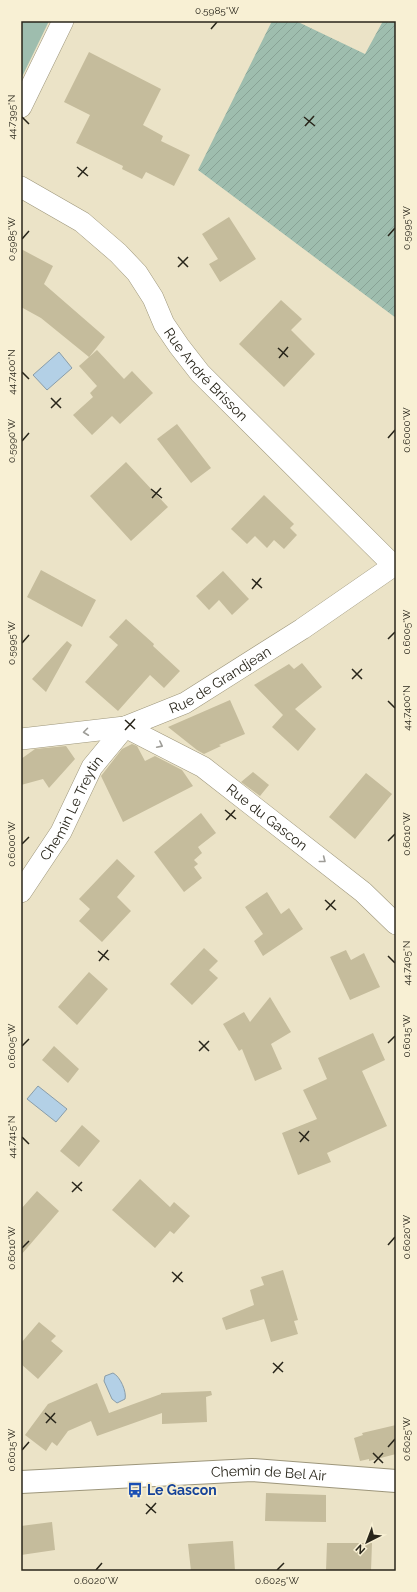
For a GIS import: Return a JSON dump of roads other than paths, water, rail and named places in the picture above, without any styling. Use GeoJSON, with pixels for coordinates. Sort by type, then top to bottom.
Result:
{"type":"FeatureCollection","features":[{"type":"Feature","properties":{"kind":"street"},"geometry":{"type":"LineString","coordinates":[[21,107],[63,21]]}},
{"type":"Feature","properties":{"kind":"street","name":"Rue André Brisson"},"geometry":{"type":"LineString","coordinates":[[21,187],[82,222],[118,253],[137,273],[153,298],[164,324],[200,373],[395,565]]}},
{"type":"Feature","properties":{"kind":"street","name":"Rue de Grandjean"},"geometry":{"type":"LineString","coordinates":[[21,739],[125,727],[185,703],[302,629],[395,565]]}},
{"type":"Feature","properties":{"kind":"street","name":"Chemin Le Treytin"},"geometry":{"type":"LineString","coordinates":[[21,892],[61,832],[92,767],[125,727]]}},
{"type":"Feature","properties":{"kind":"street","name":"Rue du Gascon"},"geometry":{"type":"LineString","coordinates":[[125,727],[203,767],[363,892],[396,924]]}},
{"type":"Feature","properties":{"kind":"street","name":"Chemin de Bel Air"},"geometry":{"type":"LineString","coordinates":[[21,1482],[252,1470],[396,1480]]}},
{"type":"Feature","properties":{"kind":"water"},"geometry":{"type":"Polygon","coordinates":[[[59,352],[72,368],[47,390],[33,375],[59,352]]]}},
{"type":"Feature","properties":{"kind":"water"},"geometry":{"type":"Polygon","coordinates":[[[38,1086],[67,1109],[56,1122],[27,1099],[38,1086]]]}},
{"type":"Feature","properties":{"kind":"water"},"geometry":{"type":"Polygon","coordinates":[[[113,1373],[118,1377],[125,1392],[125,1399],[117,1403],[112,1399],[104,1381],[105,1376],[113,1373]]]}},
{"type":"Feature","properties":{"kind":"place","name":"Le Gascon"},"geometry":{"type":"Point","coordinates":[135,1490]}}]}
